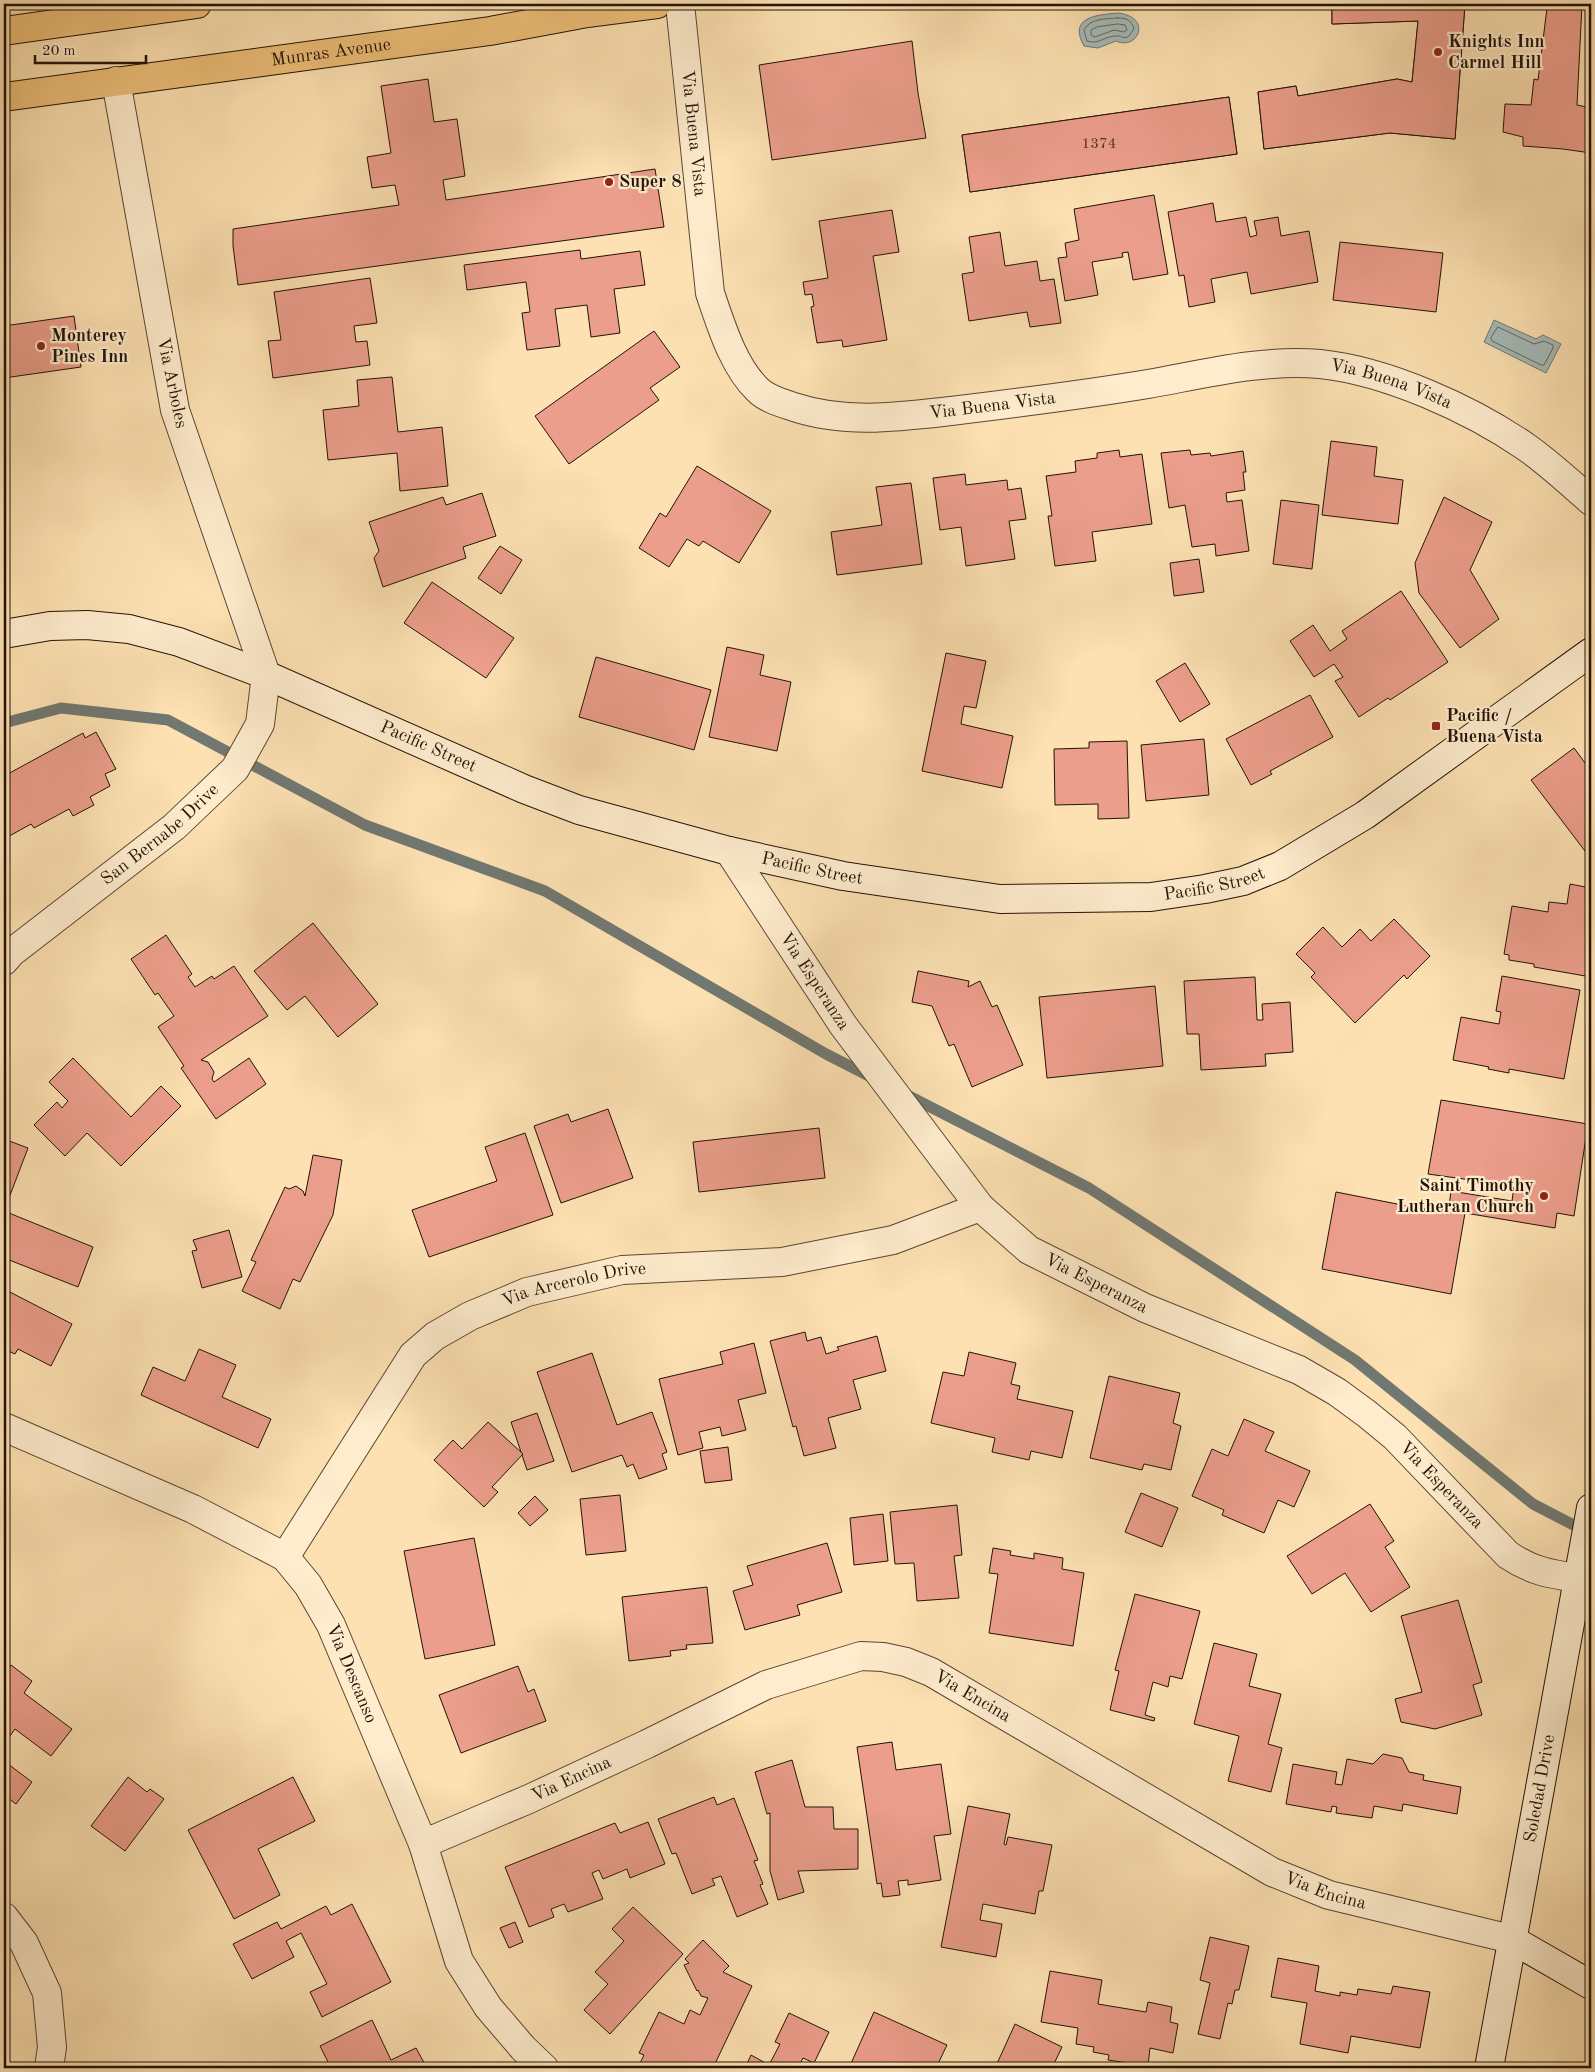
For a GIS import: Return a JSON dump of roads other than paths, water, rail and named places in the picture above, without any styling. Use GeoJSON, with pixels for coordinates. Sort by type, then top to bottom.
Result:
{"type":"FeatureCollection","features":[{"type":"Feature","properties":{"kind":"main road"},"geometry":{"type":"LineString","coordinates":[[4,31],[197,4]]}},
{"type":"Feature","properties":{"kind":"main road","name":"Munras Avenue"},"geometry":{"type":"LineString","coordinates":[[4,97],[490,31],[587,13],[657,4]]}},
{"type":"Feature","properties":{"kind":"street","name":"Via Buena Vista"},"geometry":{"type":"LineString","coordinates":[[680,4],[710,293],[719,319],[742,370],[759,391],[777,402],[801,410],[840,418],[895,417],[1070,397],[1244,368],[1319,364],[1353,369],[1387,378],[1430,395],[1475,417],[1526,447],[1591,501]]}},
{"type":"Feature","properties":{"kind":"street","name":"Via Arboles"},"geometry":{"type":"LineString","coordinates":[[116,82],[175,410],[266,675]]}},
{"type":"Feature","properties":{"kind":"street","name":"Pacific Street"},"geometry":{"type":"LineString","coordinates":[[4,634],[60,626],[87,625],[129,630],[179,642],[266,675],[524,789],[570,807],[637,827],[730,851],[843,876],[1000,899],[1151,897],[1243,881],[1280,866],[1365,815],[1591,652]]}},
{"type":"Feature","properties":{"kind":"street","name":"San Bernabe Drive"},"geometry":{"type":"LineString","coordinates":[[4,961],[11,953],[174,827],[235,769],[260,724],[266,675]]}},
{"type":"Feature","properties":{"kind":"street","name":"Via Esperanza"},"geometry":{"type":"LineString","coordinates":[[730,851],[843,1025],[980,1207],[1029,1250],[1145,1308],[1299,1370],[1337,1392],[1395,1437],[1508,1555],[1525,1566],[1543,1573],[1578,1578]]}},
{"type":"Feature","properties":{"kind":"street","name":"Via Arcerolo Drive"},"geometry":{"type":"LineString","coordinates":[[285,1557],[412,1355],[435,1336],[470,1316],[527,1292],[622,1270],[782,1262],[893,1240],[980,1207]]}},
{"type":"Feature","properties":{"kind":"street","name":"Via Descanso"},"geometry":{"type":"LineString","coordinates":[[4,1427],[192,1509],[285,1557],[308,1585],[331,1625],[423,1844],[459,1961],[488,2007],[523,2048],[544,2068]]}},
{"type":"Feature","properties":{"kind":"street","name":"Soledad Drive"},"geometry":{"type":"LineString","coordinates":[[1489,2068],[1511,1939],[1590,1519]]}},
{"type":"Feature","properties":{"kind":"street","name":"Via Encina"},"geometry":{"type":"LineString","coordinates":[[423,1844],[530,1799],[766,1685],[861,1656],[883,1657],[906,1662],[931,1672],[1272,1872],[1329,1895],[1511,1939],[1591,1985]]}},
{"type":"Feature","properties":{"kind":"street"},"geometry":{"type":"LineString","coordinates":[[4,1917],[24,1943],[47,1993],[52,2047],[49,2068]]}},
{"type":"Feature","properties":{"kind":"water"},"geometry":{"type":"Polygon","coordinates":[[[1118,13],[1136,20],[1139,26],[1136,38],[1124,43],[1116,41],[1098,48],[1084,46],[1079,29],[1082,23],[1093,17],[1118,13]]]}},
{"type":"Feature","properties":{"kind":"water"},"geometry":{"type":"Polygon","coordinates":[[[1494,320],[1536,339],[1543,335],[1561,344],[1546,373],[1484,342],[1494,320]]]}},
{"type":"Feature","properties":{"kind":"waterway"},"geometry":{"type":"LineString","coordinates":[[4,723],[61,708],[168,720],[365,825],[545,891],[826,1054],[875,1079]]}},
{"type":"Feature","properties":{"kind":"waterway"},"geometry":{"type":"LineString","coordinates":[[905,1094],[1089,1188],[1355,1360],[1533,1504],[1587,1532]]}},
{"type":"Feature","properties":{"kind":"place","name":"Knights Inn Carmel Hill"},"geometry":{"type":"Point","coordinates":[1438,52]}},
{"type":"Feature","properties":{"kind":"place","name":"Super 8"},"geometry":{"type":"Point","coordinates":[609,182]}},
{"type":"Feature","properties":{"kind":"place","name":"Monterey Pines Inn"},"geometry":{"type":"Point","coordinates":[41,346]}},
{"type":"Feature","properties":{"kind":"place","name":"Pacific / Buena Vista"},"geometry":{"type":"Point","coordinates":[1436,726]}},
{"type":"Feature","properties":{"kind":"place","name":"Saint Timothy Lutheran Church"},"geometry":{"type":"Point","coordinates":[1544,1196]}}]}
